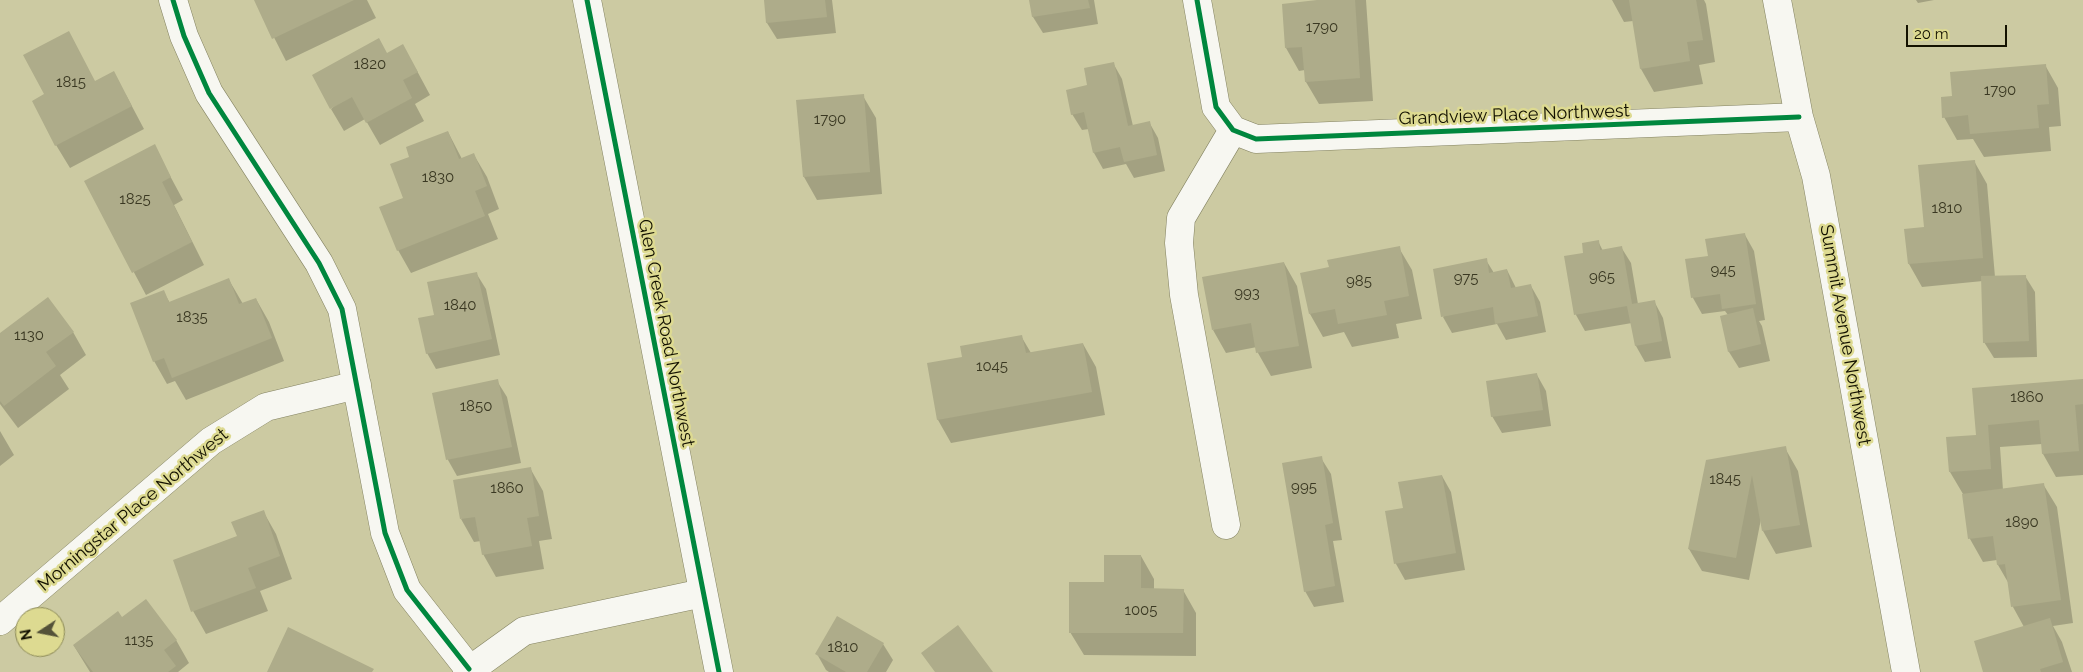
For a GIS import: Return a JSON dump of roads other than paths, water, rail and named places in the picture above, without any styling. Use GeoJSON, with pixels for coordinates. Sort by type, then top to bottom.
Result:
{"type":"FeatureCollection","features":[{"type":"Feature","properties":{"kind":"street"},"geometry":{"type":"LineString","coordinates":[[173,0],[184,36],[209,93],[319,262],[342,310],[385,533],[407,590],[468,671],[524,631],[703,593]]}},
{"type":"Feature","properties":{"kind":"street","name":"Glen Creek Road Northwest"},"geometry":{"type":"LineString","coordinates":[[587,0],[719,672]]}},
{"type":"Feature","properties":{"kind":"street"},"geometry":{"type":"LineString","coordinates":[[1196,0],[1216,107],[1233,130],[1180,218],[1179,243],[1184,296],[1226,525]]}},
{"type":"Feature","properties":{"kind":"street","name":"Summit Avenue Northwest"},"geometry":{"type":"LineString","coordinates":[[1777,0],[1798,117],[1816,176],[1906,672]]}},
{"type":"Feature","properties":{"kind":"street","name":"Grandview Place Northwest"},"geometry":{"type":"LineString","coordinates":[[1233,130],[1256,139],[1798,117]]}},
{"type":"Feature","properties":{"kind":"street","name":"Morningstar Place Northwest"},"geometry":{"type":"LineString","coordinates":[[0,620],[211,441],[266,407],[357,385]]}}]}
